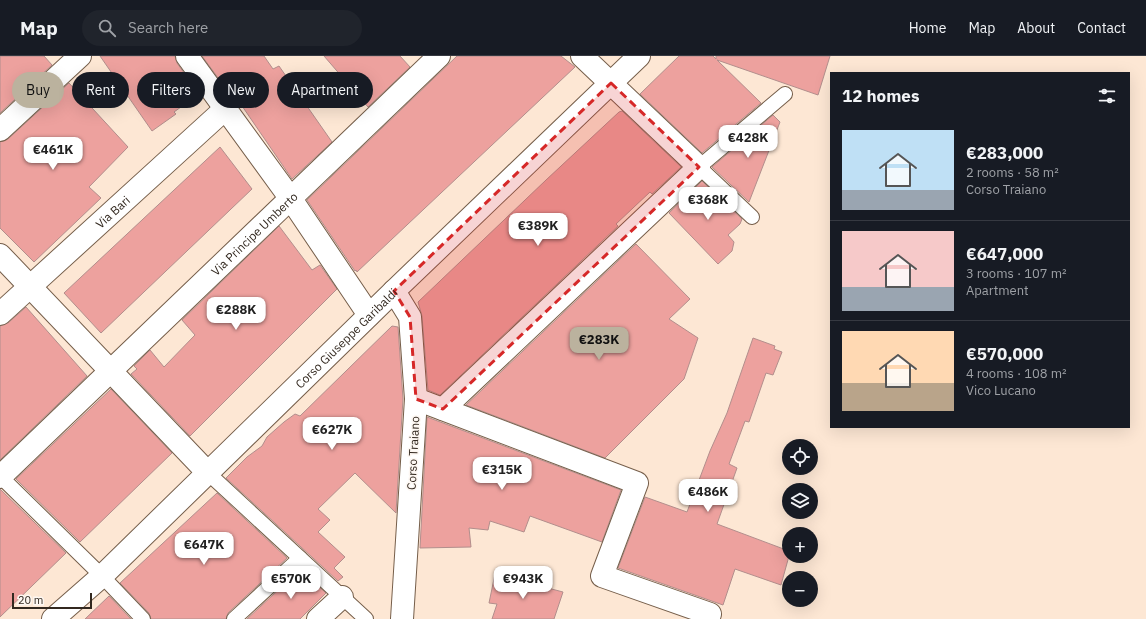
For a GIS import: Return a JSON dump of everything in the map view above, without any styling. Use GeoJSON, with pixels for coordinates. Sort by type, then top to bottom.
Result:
{"type":"FeatureCollection","features":[{"type":"Feature","properties":{"kind":"street"},"geometry":{"type":"LineString","coordinates":[[0,130],[80,56]]}},
{"type":"Feature","properties":{"kind":"street"},"geometry":{"type":"LineString","coordinates":[[187,56],[291,199],[369,315]]}},
{"type":"Feature","properties":{"kind":"street","name":"Via Principe Umberto"},"geometry":{"type":"LineString","coordinates":[[0,477],[112,372],[439,56]]}},
{"type":"Feature","properties":{"kind":"street"},"geometry":{"type":"LineString","coordinates":[[443,409],[699,167],[582,56]]}},
{"type":"Feature","properties":{"kind":"street","name":"Corso Giuseppe Garibaldi"},"geometry":{"type":"LineString","coordinates":[[53,619],[102,576],[369,315],[639,56]]}},
{"type":"Feature","properties":{"kind":"street","name":"Via Bari"},"geometry":{"type":"LineString","coordinates":[[0,314],[225,109]]}},
{"type":"Feature","properties":{"kind":"street"},"geometry":{"type":"LineString","coordinates":[[0,255],[208,473]]}},
{"type":"Feature","properties":{"kind":"street","name":"Corso Traiano"},"geometry":{"type":"LineString","coordinates":[[394,291],[410,317],[416,399],[402,619]]}},
{"type":"Feature","properties":{"kind":"street"},"geometry":{"type":"LineString","coordinates":[[416,399],[637,483],[602,576],[710,614]]}},
{"type":"Feature","properties":{"kind":"street"},"geometry":{"type":"LineString","coordinates":[[318,619],[342,597]]}},
{"type":"Feature","properties":{"kind":"lane"},"geometry":{"type":"LineString","coordinates":[[752,216],[699,167],[785,94]]}},
{"type":"Feature","properties":{"kind":"lane"},"geometry":{"type":"LineString","coordinates":[[208,473],[366,619]]}},
{"type":"Feature","properties":{"kind":"lane"},"geometry":{"type":"LineString","coordinates":[[0,477],[102,576],[143,619]]}},
{"type":"Feature","properties":{"kind":"lane"},"geometry":{"type":"LineString","coordinates":[[234,619],[300,558]]}},
{"type":"Feature","properties":{"kind":"highlighted area"},"geometry":{"type":"Polygon","coordinates":[[[611,83],[699,167],[443,409],[416,399],[410,317],[394,291],[611,83]]]}},
{"type":"Feature","properties":{"kind":"building"},"geometry":{"type":"Polygon","coordinates":[[[0,56],[44,56],[52,65],[44,72],[12,72],[12,102],[0,113],[0,56]]]}},
{"type":"Feature","properties":{"kind":"building"},"geometry":{"type":"Polygon","coordinates":[[[100,56],[175,56],[177,63],[183,72],[137,72],[137,108],[180,108],[174,112],[176,114],[152,131],[129,98],[129,72],[111,72],[100,56]]]}},
{"type":"Feature","properties":{"kind":"building"},"geometry":{"type":"Polygon","coordinates":[[[202,56],[264,56],[273,69],[279,66],[283,72],[277,72],[277,108],[308,108],[332,142],[292,179],[243,108],[269,108],[269,72],[214,72],[202,56]]]}},
{"type":"Feature","properties":{"kind":"building"},"geometry":{"type":"Polygon","coordinates":[[[324,56],[400,56],[410,67],[373,102],[373,72],[338,72],[324,56]]]}},
{"type":"Feature","properties":{"kind":"building"},"geometry":{"type":"Polygon","coordinates":[[[457,56],[561,56],[575,67],[357,272],[307,200],[457,56]]]}},
{"type":"Feature","properties":{"kind":"building"},"geometry":{"type":"Polygon","coordinates":[[[679,56],[713,56],[716,59],[716,56],[830,56],[818,95],[717,60],[761,103],[702,153],[640,94],[679,56]]]}},
{"type":"Feature","properties":{"kind":"building"},"geometry":{"type":"Polygon","coordinates":[[[69,83],[72,86],[72,108],[92,108],[128,147],[89,187],[101,198],[34,262],[0,228],[0,142],[8,139],[42,108],[64,108],[64,88],[69,83]]]}},
{"type":"Feature","properties":{"kind":"building"},"geometry":{"type":"Polygon","coordinates":[[[622,111],[681,167],[652,194],[650,192],[616,224],[618,226],[440,395],[428,390],[422,316],[418,302],[546,180],[619,112],[622,111]]]}},
{"type":"Feature","properties":{"kind":"building"},"geometry":{"type":"Polygon","coordinates":[[[773,115],[780,122],[749,202],[712,167],[773,115]]]}},
{"type":"Feature","properties":{"kind":"building"},"geometry":{"type":"Polygon","coordinates":[[[220,147],[252,189],[101,333],[64,293],[220,147]]]}},
{"type":"Feature","properties":{"kind":"building"},"geometry":{"type":"Polygon","coordinates":[[[702,181],[742,219],[740,224],[728,235],[734,242],[732,251],[718,264],[669,213],[702,181]]]}},
{"type":"Feature","properties":{"kind":"building"},"geometry":{"type":"Polygon","coordinates":[[[279,226],[312,270],[320,265],[337,289],[190,436],[131,374],[137,369],[134,366],[150,350],[164,367],[195,335],[182,320],[279,226]]]}},
{"type":"Feature","properties":{"kind":"building"},"geometry":{"type":"Polygon","coordinates":[[[636,244],[690,299],[669,319],[698,338],[684,379],[605,458],[466,405],[636,244]]]}},
{"type":"Feature","properties":{"kind":"building"},"geometry":{"type":"Polygon","coordinates":[[[26,307],[87,376],[0,460],[0,326],[8,323],[26,307]]]}},
{"type":"Feature","properties":{"kind":"building"},"geometry":{"type":"Polygon","coordinates":[[[392,326],[398,327],[403,399],[396,513],[355,473],[318,509],[330,520],[318,532],[345,557],[334,568],[343,577],[338,581],[226,478],[247,457],[262,446],[267,437],[284,422],[295,414],[300,416],[392,326]]]}},
{"type":"Feature","properties":{"kind":"building"},"geometry":{"type":"Polygon","coordinates":[[[753,338],[775,346],[774,349],[782,352],[773,375],[766,373],[749,422],[745,421],[729,464],[737,468],[717,524],[782,548],[782,563],[787,563],[785,571],[782,571],[781,585],[735,569],[723,605],[618,568],[645,497],[687,512],[710,451],[727,413],[753,338]]]}},
{"type":"Feature","properties":{"kind":"building"},"geometry":{"type":"Polygon","coordinates":[[[111,389],[172,453],[80,542],[16,479],[111,389]]]}},
{"type":"Feature","properties":{"kind":"building"},"geometry":{"type":"Polygon","coordinates":[[[427,417],[621,490],[602,542],[530,516],[524,532],[490,521],[488,530],[469,528],[471,547],[420,548],[427,417]]]}},
{"type":"Feature","properties":{"kind":"building"},"geometry":{"type":"Polygon","coordinates":[[[0,489],[66,553],[0,617],[0,489]]]}},
{"type":"Feature","properties":{"kind":"building"},"geometry":{"type":"Polygon","coordinates":[[[217,493],[287,558],[228,613],[226,619],[151,619],[149,613],[120,583],[217,493]]]}},
{"type":"Feature","properties":{"kind":"building"},"geometry":{"type":"Polygon","coordinates":[[[300,570],[326,593],[300,619],[247,619],[300,570]]]}},
{"type":"Feature","properties":{"kind":"building"},"geometry":{"type":"Polygon","coordinates":[[[495,574],[563,592],[554,619],[492,619],[497,604],[489,603],[495,574]]]}},
{"type":"Feature","properties":{"kind":"building"},"geometry":{"type":"Polygon","coordinates":[[[109,596],[131,619],[85,619],[109,596]]]}}]}
